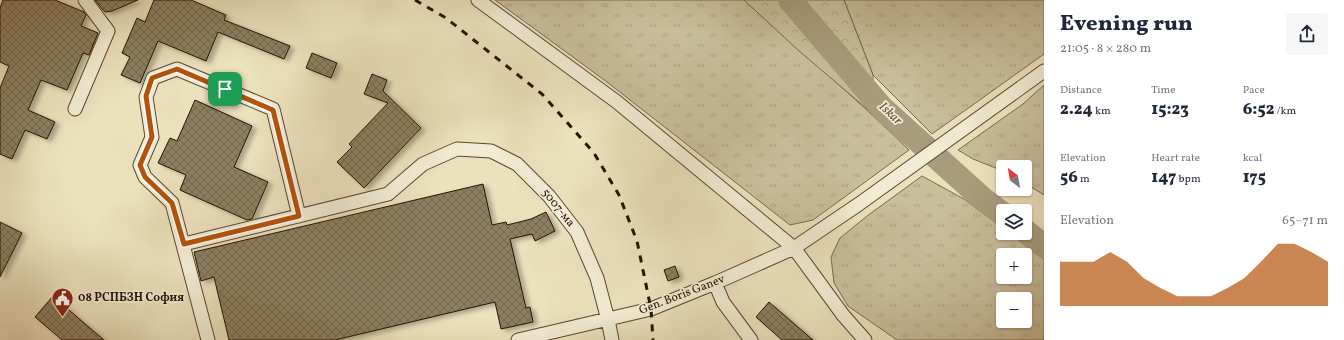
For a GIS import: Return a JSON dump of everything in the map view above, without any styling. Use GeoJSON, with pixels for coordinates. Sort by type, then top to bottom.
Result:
{"type":"FeatureCollection","features":[{"type":"Feature","properties":{"kind":"street"},"geometry":{"type":"LineString","coordinates":[[74,110],[108,31],[85,0]]}},
{"type":"Feature","properties":{"kind":"street"},"geometry":{"type":"LineString","coordinates":[[478,0],[617,102],[794,248],[843,315],[864,340]]}},
{"type":"Feature","properties":{"kind":"street"},"geometry":{"type":"LineString","coordinates":[[184,244],[299,216],[273,110],[177,69],[152,78],[146,96],[152,137],[140,165],[145,177],[172,203],[208,340]]}},
{"type":"Feature","properties":{"kind":"street","name":"Gen. Boris Ganev"},"geometry":{"type":"LineString","coordinates":[[518,340],[651,309],[794,248],[859,204],[1044,71]]}},
{"type":"Feature","properties":{"kind":"street","name":"5007-ма"},"geometry":{"type":"LineString","coordinates":[[299,216],[388,194],[423,164],[457,149],[491,151],[518,164],[549,196],[577,232],[597,278],[612,340]]}},
{"type":"Feature","properties":{"kind":"street"},"geometry":{"type":"LineString","coordinates":[[715,283],[723,302],[751,340]]}},
{"type":"Feature","properties":{"kind":"green space"},"geometry":{"type":"Polygon","coordinates":[[[495,0],[744,0],[909,150],[813,220],[790,225],[607,82],[495,0]]]}},
{"type":"Feature","properties":{"kind":"green space"},"geometry":{"type":"Polygon","coordinates":[[[744,0],[844,0],[873,75],[873,114],[798,50],[744,0]]]}},
{"type":"Feature","properties":{"kind":"green space"},"geometry":{"type":"Polygon","coordinates":[[[844,0],[1044,0],[1044,54],[932,134],[873,75],[844,0]]]}},
{"type":"Feature","properties":{"kind":"green space"},"geometry":{"type":"Polygon","coordinates":[[[1044,85],[1044,195],[1032,187],[1032,160],[996,160],[996,168],[973,159],[958,150],[1023,104],[1044,85]]]}},
{"type":"Feature","properties":{"kind":"green space"},"geometry":{"type":"Polygon","coordinates":[[[922,176],[964,199],[996,223],[996,240],[1019,240],[1030,248],[996,248],[996,284],[1032,284],[1032,250],[1044,259],[1044,340],[897,340],[848,306],[834,283],[831,257],[840,238],[867,216],[922,176]]]}},
{"type":"Feature","properties":{"kind":"building"},"geometry":{"type":"Polygon","coordinates":[[[3,0],[55,0],[84,12],[86,15],[81,26],[98,33],[89,55],[83,53],[67,90],[41,80],[28,110],[55,122],[47,139],[25,130],[12,159],[0,154],[0,88],[9,66],[0,62],[0,8],[3,0]]]}},
{"type":"Feature","properties":{"kind":"building"},"geometry":{"type":"Polygon","coordinates":[[[95,0],[138,0],[112,11],[105,12],[95,0]]]}},
{"type":"Feature","properties":{"kind":"building"},"geometry":{"type":"Polygon","coordinates":[[[154,0],[191,0],[226,15],[224,20],[290,46],[284,59],[218,32],[206,61],[158,41],[140,83],[121,75],[130,57],[122,53],[137,18],[145,22],[154,0]]]}},
{"type":"Feature","properties":{"kind":"building"},"geometry":{"type":"Polygon","coordinates":[[[312,53],[337,63],[331,78],[306,68],[312,53]]]}},
{"type":"Feature","properties":{"kind":"building"},"geometry":{"type":"Polygon","coordinates":[[[372,74],[387,80],[383,91],[421,128],[364,188],[337,162],[352,147],[349,144],[388,103],[364,94],[372,74]]]}},
{"type":"Feature","properties":{"kind":"building"},"geometry":{"type":"Polygon","coordinates":[[[195,100],[252,126],[234,167],[268,182],[252,219],[247,220],[180,190],[186,175],[158,163],[170,138],[177,141],[195,100]]]}},
{"type":"Feature","properties":{"kind":"building"},"geometry":{"type":"Polygon","coordinates":[[[483,184],[492,225],[506,222],[507,225],[531,219],[546,212],[555,231],[535,241],[532,234],[510,239],[526,308],[530,307],[533,322],[501,329],[495,302],[335,340],[229,340],[214,277],[201,281],[194,252],[483,184]]]}},
{"type":"Feature","properties":{"kind":"building"},"geometry":{"type":"Polygon","coordinates":[[[0,222],[22,233],[0,277],[0,222]]]}},
{"type":"Feature","properties":{"kind":"building"},"geometry":{"type":"Polygon","coordinates":[[[675,266],[679,277],[668,281],[664,270],[675,266]]]}},
{"type":"Feature","properties":{"kind":"building","name":"08 РСПБЗН София"},"geometry":{"type":"Polygon","coordinates":[[[53,296],[104,340],[62,340],[35,317],[53,296]]]}},
{"type":"Feature","properties":{"kind":"building"},"geometry":{"type":"Polygon","coordinates":[[[769,302],[813,340],[782,340],[756,317],[769,302]]]}},
{"type":"Feature","properties":{"kind":"waterway","name":"Iskar"},"geometry":{"type":"LineString","coordinates":[[790,0],[882,108],[984,200],[996,209]]}},
{"type":"Feature","properties":{"kind":"waterway","name":"Iskar"},"geometry":{"type":"LineString","coordinates":[[1032,237],[1044,246]]}},
{"type":"Feature","properties":{"kind":"railway"},"geometry":{"type":"LineString","coordinates":[[415,0],[446,18],[542,94],[594,153],[619,195],[637,241],[651,309],[653,340]]}},
{"type":"Feature","properties":{"kind":"place","name":"08 РСПБЗН София"},"geometry":{"type":"Point","coordinates":[62,318]}},
{"type":"Feature","properties":{"kind":"route"},"geometry":{"type":"LineString","coordinates":[[177,69],[225,89],[273,110],[299,216],[184,244],[172,203],[145,177],[140,165],[152,137],[146,96],[152,78],[177,69]]}}]}
